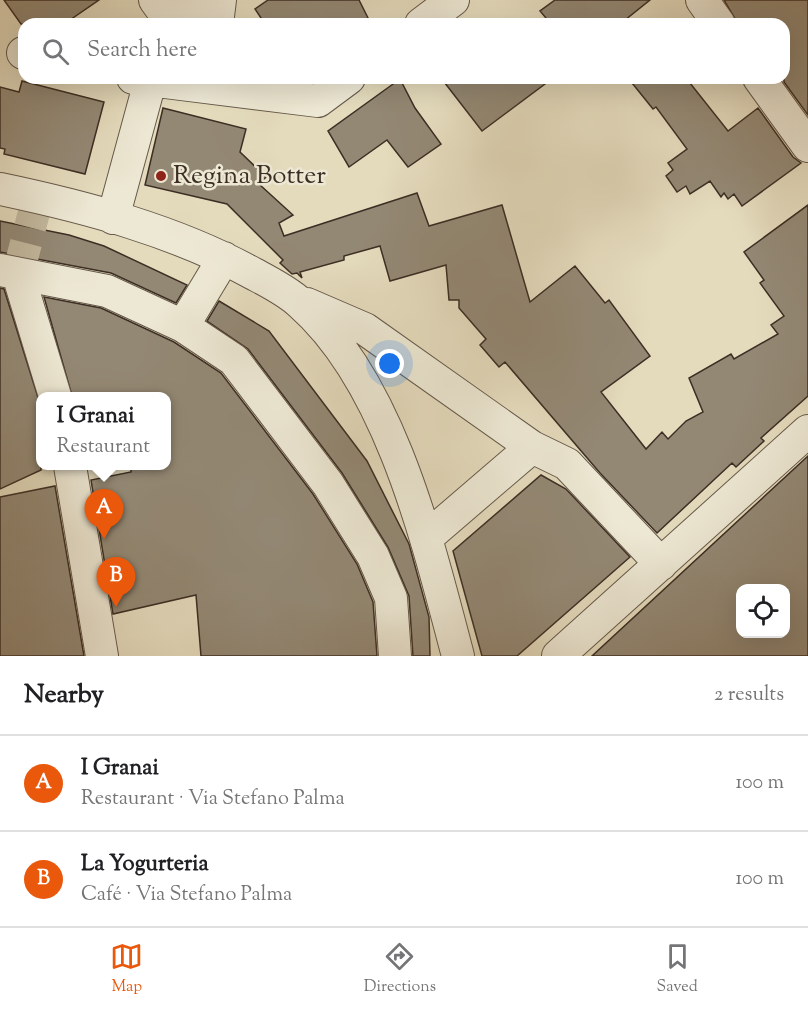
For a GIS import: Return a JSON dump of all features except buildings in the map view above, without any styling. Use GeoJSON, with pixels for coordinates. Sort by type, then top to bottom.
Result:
{"type":"FeatureCollection","features":[{"type":"Feature","properties":{"kind":"street"},"geometry":{"type":"LineString","coordinates":[[165,15],[200,0]]}},
{"type":"Feature","properties":{"kind":"street"},"geometry":{"type":"LineString","coordinates":[[218,18],[220,0]]}},
{"type":"Feature","properties":{"kind":"street"},"geometry":{"type":"LineString","coordinates":[[429,18],[453,0]]}},
{"type":"Feature","properties":{"kind":"street"},"geometry":{"type":"LineString","coordinates":[[702,0],[715,18]]}},
{"type":"Feature","properties":{"kind":"street"},"geometry":{"type":"LineString","coordinates":[[113,218],[144,84]]}},
{"type":"Feature","properties":{"kind":"street"},"geometry":{"type":"LineString","coordinates":[[221,84],[318,101],[341,84]]}},
{"type":"Feature","properties":{"kind":"street"},"geometry":{"type":"LineString","coordinates":[[763,84],[808,146]]}},
{"type":"Feature","properties":{"kind":"street"},"geometry":{"type":"LineString","coordinates":[[0,189],[113,218],[224,258],[300,302],[328,311],[365,328],[532,447],[567,464],[661,564]]}},
{"type":"Feature","properties":{"kind":"street"},"geometry":{"type":"LineString","coordinates":[[183,326],[224,258]]}},
{"type":"Feature","properties":{"kind":"street"},"geometry":{"type":"LineString","coordinates":[[9,272],[107,291],[183,326],[234,360],[328,484],[373,556],[391,598],[395,656]]}},
{"type":"Feature","properties":{"kind":"street"},"geometry":{"type":"LineString","coordinates":[[9,272],[54,392]]}},
{"type":"Feature","properties":{"kind":"street"},"geometry":{"type":"LineString","coordinates":[[300,302],[337,343],[367,393],[388,436],[426,538],[458,656]]}},
{"type":"Feature","properties":{"kind":"street"},"geometry":{"type":"LineString","coordinates":[[367,393],[391,367],[415,364]]}},
{"type":"Feature","properties":{"kind":"street"},"geometry":{"type":"LineString","coordinates":[[558,656],[805,440]]}},
{"type":"Feature","properties":{"kind":"street"},"geometry":{"type":"LineString","coordinates":[[426,538],[532,447]]}},
{"type":"Feature","properties":{"kind":"street"},"geometry":{"type":"LineString","coordinates":[[71,470],[102,656]]}},
{"type":"Feature","properties":{"kind":"tunnel"},"geometry":{"type":"LineString","coordinates":[[18,274],[38,197]]}},
{"type":"Feature","properties":{"kind":"place","name":"Regina Botter"},"geometry":{"type":"Point","coordinates":[161,176]}},
{"type":"Feature","properties":{"kind":"place","name":"I Granai"},"geometry":{"type":"Point","coordinates":[104,539]}},
{"type":"Feature","properties":{"kind":"place","name":"La Yogurteria"},"geometry":{"type":"Point","coordinates":[116,607]}}]}
